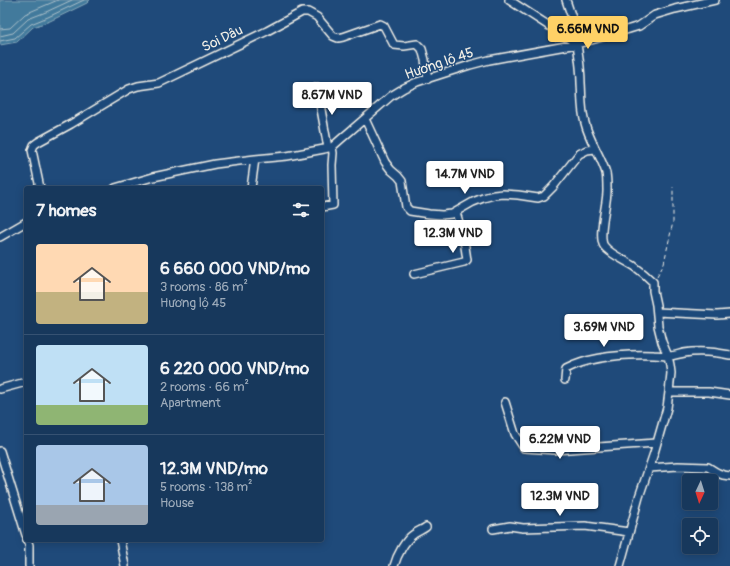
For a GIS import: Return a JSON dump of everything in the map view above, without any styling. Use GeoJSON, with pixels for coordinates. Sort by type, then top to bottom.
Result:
{"type":"FeatureCollection","features":[{"type":"Feature","properties":{"kind":"street"},"geometry":{"type":"LineString","coordinates":[[509,0],[577,44]]}},
{"type":"Feature","properties":{"kind":"street"},"geometry":{"type":"LineString","coordinates":[[566,0],[574,24],[581,70],[582,112],[587,131],[606,174],[607,189],[602,223],[602,241],[604,245],[613,253],[636,267],[653,282],[658,326],[662,342],[668,356],[671,373],[667,408],[620,566]]}},
{"type":"Feature","properties":{"kind":"street","name":"Hương lộ 45"},"geometry":{"type":"LineString","coordinates":[[123,186],[215,164],[255,158],[287,156],[330,147],[386,100],[404,88],[488,60],[577,44],[613,34],[639,26],[655,15],[706,1],[715,0]]}},
{"type":"Feature","properties":{"kind":"street","name":"Soi Dâu"},"geometry":{"type":"LineString","coordinates":[[40,186],[32,150],[34,145],[38,142],[99,108],[129,89],[159,83],[302,12],[308,12],[317,17],[333,36],[338,38],[380,24],[384,26],[394,45],[404,46],[417,44],[422,49],[428,79]]}},
{"type":"Feature","properties":{"kind":"street"},"geometry":{"type":"LineString","coordinates":[[317,87],[330,147],[333,153],[333,205],[324,207]]}},
{"type":"Feature","properties":{"kind":"street"},"geometry":{"type":"LineString","coordinates":[[365,119],[384,162],[402,181],[406,207],[410,211],[429,214],[452,214],[483,198],[503,194],[538,198],[544,196],[579,154],[595,149]]}},
{"type":"Feature","properties":{"kind":"street"},"geometry":{"type":"LineString","coordinates":[[251,186],[255,158]]}},
{"type":"Feature","properties":{"kind":"street"},"geometry":{"type":"LineString","coordinates":[[414,274],[468,260],[456,212]]}},
{"type":"Feature","properties":{"kind":"street"},"geometry":{"type":"LineString","coordinates":[[0,237],[24,223]]}},
{"type":"Feature","properties":{"kind":"street"},"geometry":{"type":"LineString","coordinates":[[657,312],[717,315],[730,314]]}},
{"type":"Feature","properties":{"kind":"street"},"geometry":{"type":"LineString","coordinates":[[565,380],[566,369],[606,357],[636,355],[668,356],[694,352],[714,352],[730,355]]}},
{"type":"Feature","properties":{"kind":"street"},"geometry":{"type":"LineString","coordinates":[[0,389],[24,383]]}},
{"type":"Feature","properties":{"kind":"street"},"geometry":{"type":"LineString","coordinates":[[669,392],[709,392],[730,395]]}},
{"type":"Feature","properties":{"kind":"street"},"geometry":{"type":"LineString","coordinates":[[505,402],[515,434],[524,448],[555,450],[656,443]]}},
{"type":"Feature","properties":{"kind":"street"},"geometry":{"type":"LineString","coordinates":[[0,451],[24,529]]}},
{"type":"Feature","properties":{"kind":"street"},"geometry":{"type":"LineString","coordinates":[[649,468],[678,466],[708,467],[718,473],[730,476]]}},
{"type":"Feature","properties":{"kind":"street"},"geometry":{"type":"LineString","coordinates":[[493,529],[510,526],[523,528],[585,526],[629,532]]}},
{"type":"Feature","properties":{"kind":"street"},"geometry":{"type":"LineString","coordinates":[[394,566],[404,545],[413,534],[426,527]]}},
{"type":"Feature","properties":{"kind":"street"},"geometry":{"type":"LineString","coordinates":[[28,542],[29,566]]}},
{"type":"Feature","properties":{"kind":"street"},"geometry":{"type":"LineString","coordinates":[[120,542],[125,566]]}},
{"type":"Feature","properties":{"kind":"path"},"geometry":{"type":"LineString","coordinates":[[653,282],[664,263],[673,222],[673,186]]}},
{"type":"Feature","properties":{"kind":"water"},"geometry":{"type":"Polygon","coordinates":[[[0,0],[90,0],[87,3],[50,21],[33,27],[17,42],[0,45],[0,0]]]}}]}
